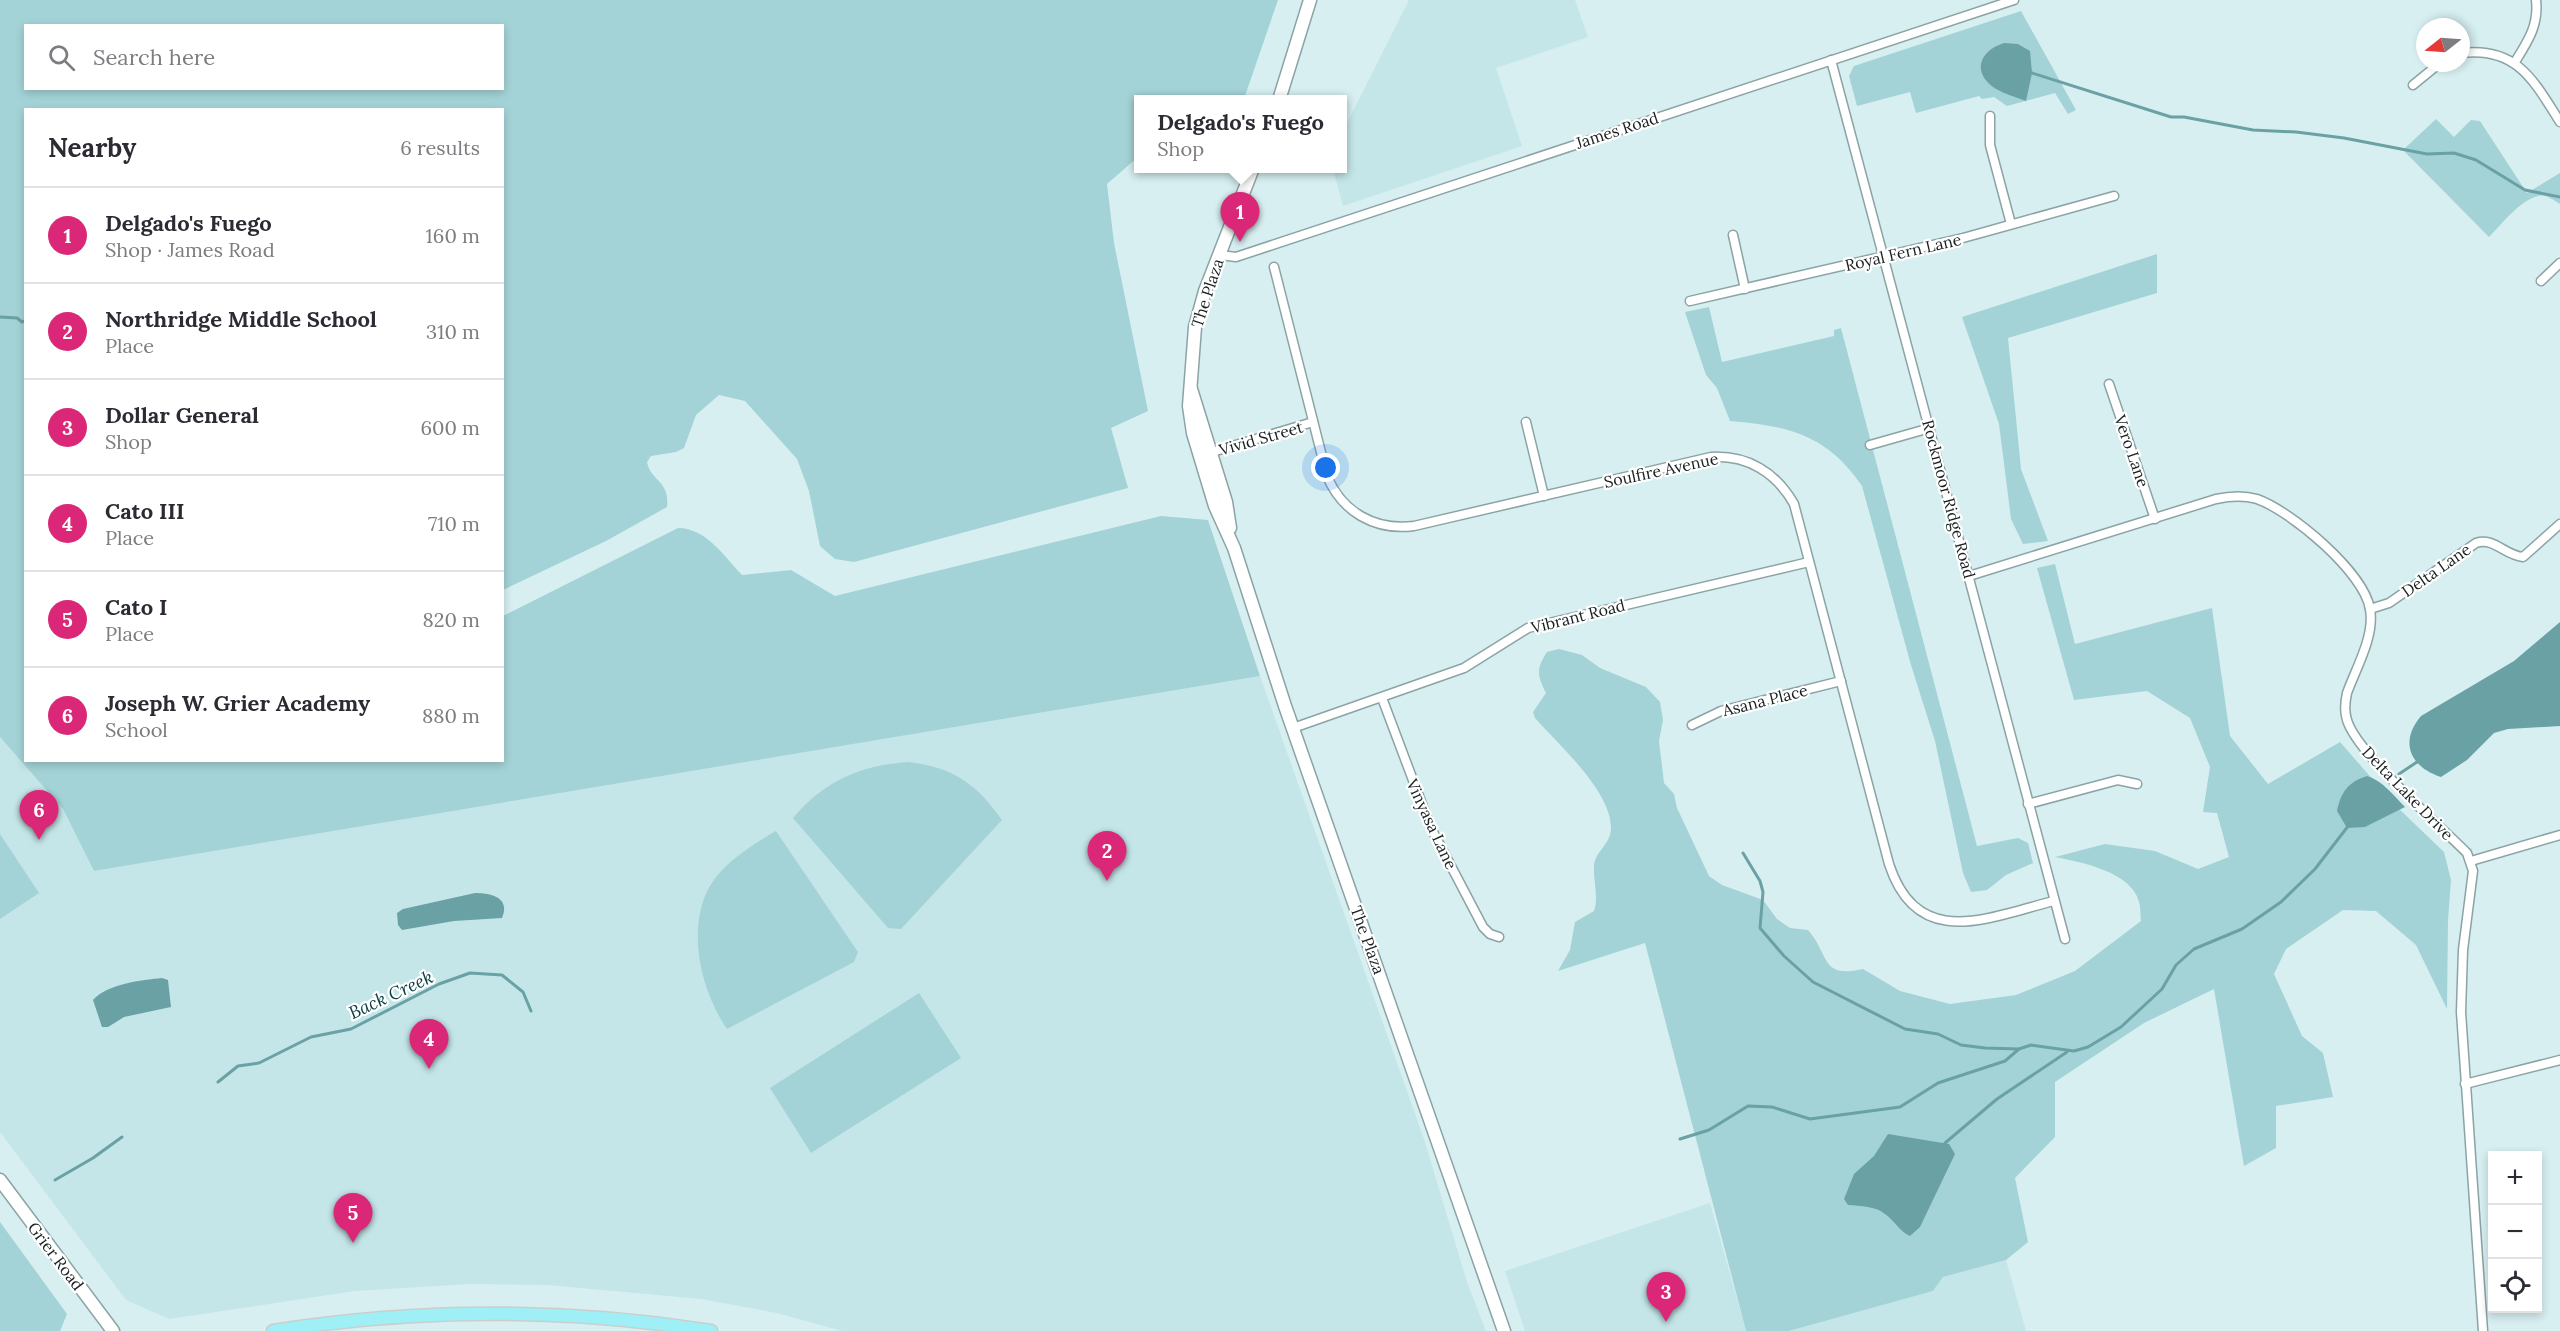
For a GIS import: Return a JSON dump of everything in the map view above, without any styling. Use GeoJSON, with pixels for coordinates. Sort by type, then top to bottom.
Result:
{"type":"FeatureCollection","features":[{"type":"Feature","properties":{"kind":"main road"},"geometry":{"type":"LineString","coordinates":[[273,1331],[408,1315],[505,1312],[612,1318],[711,1331]]}},
{"type":"Feature","properties":{"kind":"street"},"geometry":{"type":"LineString","coordinates":[[1280,95],[1310,0]]}},
{"type":"Feature","properties":{"kind":"street","name":"James Road"},"geometry":{"type":"LineString","coordinates":[[1220,255],[1236,257],[2014,0]]}},
{"type":"Feature","properties":{"kind":"street"},"geometry":{"type":"LineString","coordinates":[[2515,62],[2534,32],[2538,13],[2536,0]]}},
{"type":"Feature","properties":{"kind":"street"},"geometry":{"type":"LineString","coordinates":[[2470,52],[2501,56],[2515,62],[2536,84],[2560,122]]}},
{"type":"Feature","properties":{"kind":"street","name":"Rockmoor Ridge Road"},"geometry":{"type":"LineString","coordinates":[[1831,60],[2065,939]]}},
{"type":"Feature","properties":{"kind":"street"},"geometry":{"type":"LineString","coordinates":[[2413,85],[2429,72]]}},
{"type":"Feature","properties":{"kind":"street"},"geometry":{"type":"LineString","coordinates":[[1990,116],[1990,145],[2011,224]]}},
{"type":"Feature","properties":{"kind":"street","name":"The Plaza"},"geometry":{"type":"LineString","coordinates":[[1251,173],[1205,291],[1195,327],[1189,406],[1199,455],[1215,506],[1234,548],[1293,728],[1504,1331]]}},
{"type":"Feature","properties":{"kind":"street","name":"Royal Fern Lane"},"geometry":{"type":"LineString","coordinates":[[1690,301],[1883,257],[2114,196]]}},
{"type":"Feature","properties":{"kind":"street"},"geometry":{"type":"LineString","coordinates":[[1733,235],[1745,289]]}},
{"type":"Feature","properties":{"kind":"street"},"geometry":{"type":"LineString","coordinates":[[2541,281],[2560,263]]}},
{"type":"Feature","properties":{"kind":"street","name":"Soulfire Avenue"},"geometry":{"type":"LineString","coordinates":[[1274,267],[1327,476],[1335,493],[1354,512],[1378,524],[1396,528],[1414,526],[1701,459],[1738,459],[1764,470],[1778,481],[1789,496],[1809,562],[1889,864],[1900,891],[1911,904],[1933,919],[1959,923],[2054,900]]}},
{"type":"Feature","properties":{"kind":"street","name":"Vero Lane"},"geometry":{"type":"LineString","coordinates":[[2109,384],[2155,519]]}},
{"type":"Feature","properties":{"kind":"street","name":"The Plaza"},"geometry":{"type":"LineString","coordinates":[[1190,388],[1198,405],[1209,453],[1226,502],[1234,548]]}},
{"type":"Feature","properties":{"kind":"street"},"geometry":{"type":"LineString","coordinates":[[1526,422],[1544,496]]}},
{"type":"Feature","properties":{"kind":"street","name":"Vivid Street"},"geometry":{"type":"LineString","coordinates":[[1209,453],[1313,423]]}},
{"type":"Feature","properties":{"kind":"street"},"geometry":{"type":"LineString","coordinates":[[1870,445],[1930,428]]}},
{"type":"Feature","properties":{"kind":"street"},"geometry":{"type":"LineString","coordinates":[[1969,576],[2230,496],[2257,499],[2288,516],[2337,558],[2365,593],[2370,609]]}},
{"type":"Feature","properties":{"kind":"street","name":"Delta Lane"},"geometry":{"type":"LineString","coordinates":[[2370,609],[2388,603],[2476,543],[2490,541],[2515,556],[2523,556],[2560,524]]}},
{"type":"Feature","properties":{"kind":"street","name":"Vibrant Road"},"geometry":{"type":"LineString","coordinates":[[1293,728],[1464,668],[1528,628],[1809,562]]}},
{"type":"Feature","properties":{"kind":"street","name":"Delta Lake Drive"},"geometry":{"type":"LineString","coordinates":[[2370,609],[2369,631],[2345,704],[2347,721],[2352,732],[2377,763],[2467,853],[2471,861]]}},
{"type":"Feature","properties":{"kind":"street","name":"Asana Place"},"geometry":{"type":"LineString","coordinates":[[1692,725],[1713,713],[1841,681]]}},
{"type":"Feature","properties":{"kind":"street","name":"Vinyasa Lane"},"geometry":{"type":"LineString","coordinates":[[1382,698],[1431,828],[1483,927],[1490,934],[1499,937]]}},
{"type":"Feature","properties":{"kind":"street"},"geometry":{"type":"LineString","coordinates":[[2028,804],[2118,780],[2137,784]]}},
{"type":"Feature","properties":{"kind":"street"},"geometry":{"type":"LineString","coordinates":[[2483,1331],[2465,1084],[2461,984],[2473,871],[2471,861],[2560,835]]}},
{"type":"Feature","properties":{"kind":"street"},"geometry":{"type":"LineString","coordinates":[[2465,1084],[2560,1060]]}},
{"type":"Feature","properties":{"kind":"street","name":"Grier Road"},"geometry":{"type":"LineString","coordinates":[[0,1180],[113,1331]]}},
{"type":"Feature","properties":{"kind":"shaded area"},"geometry":{"type":"Polygon","coordinates":[[[0,0],[1278,0],[1245,95],[1134,95],[1134,160],[1107,184],[1114,243],[1148,411],[1111,428],[1128,488],[854,562],[835,559],[820,546],[809,491],[797,459],[745,401],[719,395],[696,415],[684,448],[676,452],[651,456],[647,462],[652,474],[666,491],[667,507],[606,541],[504,590],[504,108],[24,108],[24,762],[504,762],[504,615],[678,528],[688,529],[706,538],[742,575],[791,570],[835,596],[1161,516],[1208,520],[1260,676],[94,871],[63,809],[0,737],[0,0]]]}},
{"type":"Feature","properties":{"kind":"shaded area"},"geometry":{"type":"Polygon","coordinates":[[[1409,0],[1575,0],[1588,37],[1496,68],[1522,146],[1343,206],[1334,173],[1347,173],[1347,123],[1409,0]]]}},
{"type":"Feature","properties":{"kind":"shaded area"},"geometry":{"type":"Polygon","coordinates":[[[2021,11],[2076,110],[2068,114],[2055,93],[2007,106],[1994,97],[1982,99],[1979,96],[1916,113],[1910,92],[1857,106],[1849,76],[1854,66],[2021,11]]]}},
{"type":"Feature","properties":{"kind":"shaded area"},"geometry":{"type":"Polygon","coordinates":[[[2004,43],[2018,44],[2030,51],[2032,73],[2026,101],[1996,89],[1983,76],[1981,63],[1984,57],[1989,51],[2004,43]]]}},
{"type":"Feature","properties":{"kind":"shaded area"},"geometry":{"type":"Polygon","coordinates":[[[2436,119],[2454,137],[2471,120],[2480,121],[2527,193],[2560,173],[2560,204],[2544,196],[2531,198],[2512,213],[2489,237],[2403,150],[2436,119]]]}},
{"type":"Feature","properties":{"kind":"shaded area"},"geometry":{"type":"Polygon","coordinates":[[[2157,254],[2157,293],[2008,338],[2021,469],[2048,541],[2023,544],[2011,519],[1999,424],[1962,317],[2157,254]]]}},
{"type":"Feature","properties":{"kind":"shaded area"},"geometry":{"type":"Polygon","coordinates":[[[1709,307],[1722,362],[1834,336],[1834,330],[1841,328],[1977,846],[2018,838],[2028,843],[2033,863],[2006,875],[1987,890],[1971,892],[1963,873],[1935,741],[1911,665],[1862,486],[1835,455],[1805,436],[1771,426],[1730,421],[1717,388],[1706,375],[1685,312],[1709,307]]]}},
{"type":"Feature","properties":{"kind":"shaded area"},"geometry":{"type":"Polygon","coordinates":[[[2055,564],[2075,644],[2212,608],[2230,736],[2268,784],[2340,742],[2396,806],[2444,852],[2451,880],[2447,1009],[2416,945],[2376,911],[2343,910],[2286,949],[2274,974],[2302,1036],[2323,1053],[2333,1097],[2276,1106],[2276,1148],[2244,1166],[2214,989],[2144,1023],[2055,1082],[2055,1137],[2015,1178],[2028,1242],[2006,1260],[1943,1277],[1933,1291],[1789,1331],[1746,1331],[1645,943],[1558,971],[1570,950],[1575,922],[1594,911],[1595,860],[1609,838],[1611,828],[1609,814],[1593,784],[1570,755],[1535,718],[1533,712],[1546,693],[1539,677],[1541,663],[1547,652],[1559,649],[1582,655],[1600,668],[1646,687],[1660,702],[1663,720],[1659,741],[1664,783],[1674,794],[1677,808],[1709,876],[1722,885],[1763,900],[1777,919],[1790,928],[1808,930],[1833,968],[1839,971],[1863,969],[1900,991],[1950,1004],[2016,995],[2075,971],[2141,921],[2139,902],[2127,883],[2104,870],[2055,857],[2105,844],[2155,851],[2198,869],[2229,857],[2217,813],[2203,812],[2210,767],[2190,718],[2147,691],[2074,700],[2037,568],[2055,564]]]}},
{"type":"Feature","properties":{"kind":"shaded area"},"geometry":{"type":"Polygon","coordinates":[[[2560,622],[2560,726],[2508,729],[2494,733],[2467,760],[2441,777],[2430,773],[2415,760],[2409,744],[2410,735],[2421,716],[2514,661],[2560,622]]]}},
{"type":"Feature","properties":{"kind":"shaded area"},"geometry":{"type":"Polygon","coordinates":[[[1260,676],[1424,1139],[1467,1282],[1486,1331],[842,1331],[777,1313],[701,1299],[548,1285],[470,1284],[355,1291],[169,1319],[126,1300],[0,1132],[0,737],[63,809],[94,871],[1260,676]]]}},
{"type":"Feature","properties":{"kind":"shaded area"},"geometry":{"type":"Polygon","coordinates":[[[909,762],[952,773],[973,787],[1002,820],[901,929],[888,928],[793,818],[817,794],[845,777],[875,767],[909,762]]]}},
{"type":"Feature","properties":{"kind":"shaded area"},"geometry":{"type":"Polygon","coordinates":[[[2367,776],[2383,785],[2405,807],[2365,827],[2347,828],[2337,811],[2341,798],[2350,785],[2367,776]]]}},
{"type":"Feature","properties":{"kind":"shaded area"},"geometry":{"type":"Polygon","coordinates":[[[776,831],[858,952],[854,962],[727,1029],[711,1000],[701,966],[698,948],[700,913],[705,896],[717,875],[735,858],[776,831]]]}},
{"type":"Feature","properties":{"kind":"shaded area"},"geometry":{"type":"Polygon","coordinates":[[[0,834],[39,893],[0,919],[0,834]]]}},
{"type":"Feature","properties":{"kind":"shaded area"},"geometry":{"type":"Polygon","coordinates":[[[475,893],[493,895],[498,898],[504,905],[502,918],[454,921],[402,930],[398,925],[397,913],[403,909],[475,893]]]}},
{"type":"Feature","properties":{"kind":"shaded area"},"geometry":{"type":"Polygon","coordinates":[[[162,978],[168,980],[171,1007],[124,1017],[108,1027],[102,1027],[93,1000],[99,995],[125,984],[162,978]]]}},
{"type":"Feature","properties":{"kind":"shaded area"},"geometry":{"type":"Polygon","coordinates":[[[919,993],[961,1058],[811,1153],[770,1088],[919,993]]]}},
{"type":"Feature","properties":{"kind":"shaded area"},"geometry":{"type":"Polygon","coordinates":[[[1888,1134],[1949,1144],[1955,1154],[1920,1227],[1910,1236],[1881,1211],[1848,1205],[1844,1199],[1854,1174],[1874,1156],[1888,1134]]]}},
{"type":"Feature","properties":{"kind":"shaded area"},"geometry":{"type":"Polygon","coordinates":[[[1710,1203],[1746,1331],[1525,1331],[1505,1271],[1710,1203]]]}},
{"type":"Feature","properties":{"kind":"shaded area"},"geometry":{"type":"Polygon","coordinates":[[[0,1222],[67,1314],[60,1331],[0,1331],[0,1222]]]}},
{"type":"Feature","properties":{"kind":"shaded area"},"geometry":{"type":"Polygon","coordinates":[[[2006,1260],[2026,1331],[1789,1331],[1933,1291],[1943,1277],[2006,1260]]]}},
{"type":"Feature","properties":{"kind":"waterway"},"geometry":{"type":"LineString","coordinates":[[2029,72],[2171,117],[2184,117],[2253,130],[2344,138],[2427,154],[2454,153],[2476,160],[2525,190],[2560,197]]}},
{"type":"Feature","properties":{"kind":"waterway"},"geometry":{"type":"LineString","coordinates":[[0,317],[17,318],[24,321]]}},
{"type":"Feature","properties":{"kind":"waterway"},"geometry":{"type":"LineString","coordinates":[[2399,774],[2417,762]]}},
{"type":"Feature","properties":{"kind":"waterway"},"geometry":{"type":"LineString","coordinates":[[1743,853],[1760,881],[1763,892],[1760,928],[1784,956],[1813,982],[1905,1029],[1938,1034],[1961,1045],[2019,1049],[2031,1045],[2074,1051],[2088,1047],[2121,1027],[2162,989],[2176,965],[2194,949],[2242,929],[2281,902],[2315,869],[2349,825]]}},
{"type":"Feature","properties":{"kind":"waterway","name":"Back Creek"},"geometry":{"type":"LineString","coordinates":[[218,1082],[238,1066],[259,1063],[311,1037],[351,1029],[439,984],[470,973],[502,975],[523,992],[531,1011]]}},
{"type":"Feature","properties":{"kind":"waterway"},"geometry":{"type":"LineString","coordinates":[[1680,1139],[1709,1130],[1748,1106],[1772,1107],[1810,1119],[1900,1107],[1938,1083],[2005,1061],[2019,1049]]}},
{"type":"Feature","properties":{"kind":"waterway"},"geometry":{"type":"LineString","coordinates":[[1945,1143],[1997,1099],[2067,1052]]}},
{"type":"Feature","properties":{"kind":"waterway","name":"Back Creek"},"geometry":{"type":"LineString","coordinates":[[55,1180],[93,1158],[122,1137]]}},
{"type":"Feature","properties":{"kind":"place","name":"Delgado's Fuego"},"geometry":{"type":"Point","coordinates":[1240,242]}},
{"type":"Feature","properties":{"kind":"place","name":"Joseph W. Grier Academy"},"geometry":{"type":"Point","coordinates":[39,840]}},
{"type":"Feature","properties":{"kind":"place","name":"Northridge Middle School"},"geometry":{"type":"Point","coordinates":[1107,881]}},
{"type":"Feature","properties":{"kind":"place","name":"Cato III"},"geometry":{"type":"Point","coordinates":[429,1069]}},
{"type":"Feature","properties":{"kind":"place","name":"Cato I"},"geometry":{"type":"Point","coordinates":[353,1243]}},
{"type":"Feature","properties":{"kind":"place","name":"Dollar General"},"geometry":{"type":"Point","coordinates":[1666,1322]}}]}
